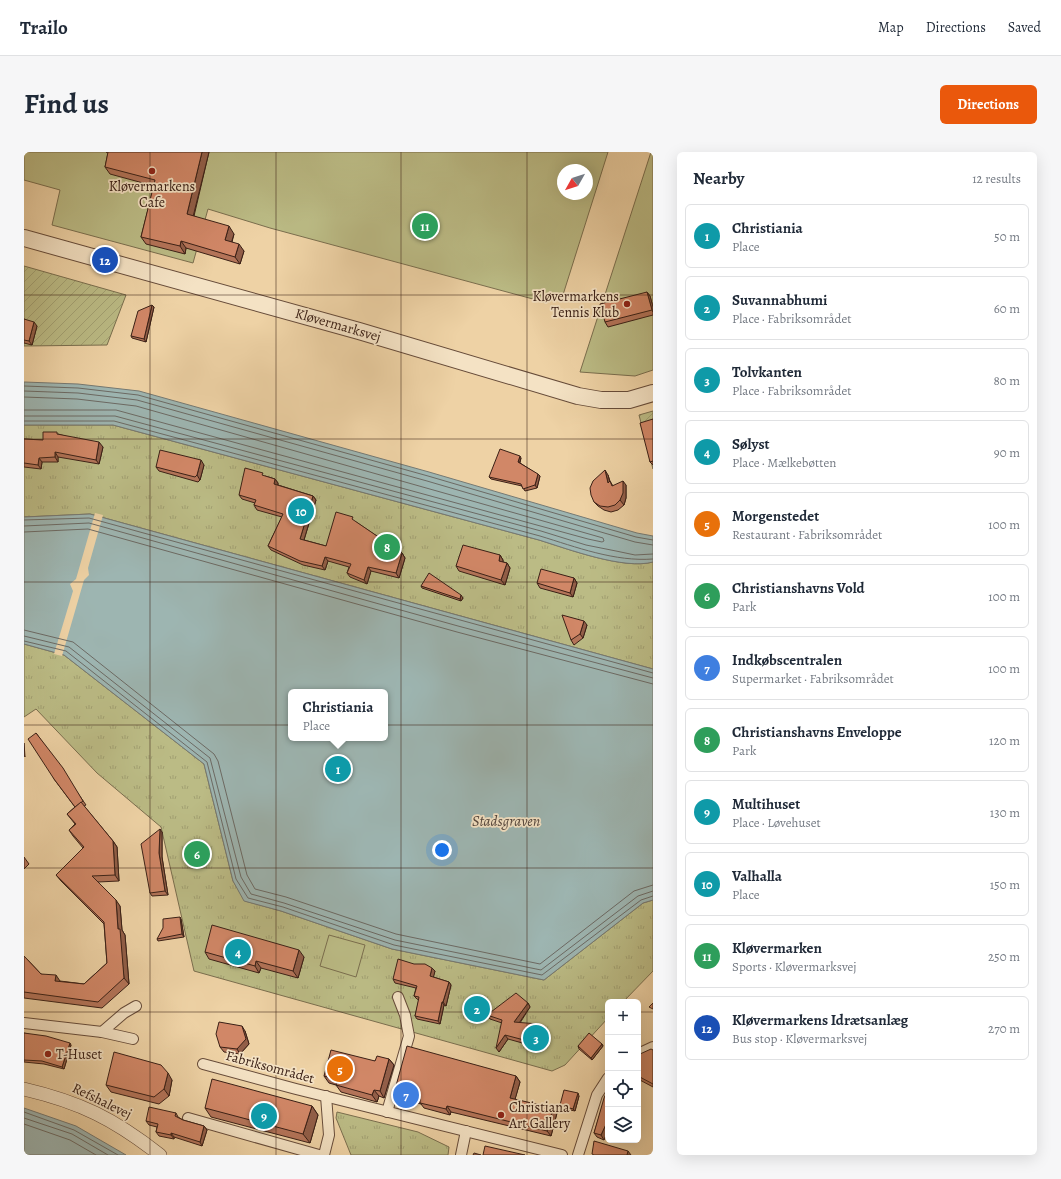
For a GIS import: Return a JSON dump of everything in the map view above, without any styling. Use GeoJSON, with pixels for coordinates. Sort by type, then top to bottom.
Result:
{"type":"FeatureCollection","features":[{"type":"Feature","properties":{"kind":"street","name":"Kløvermarksvej"},"geometry":{"type":"LineString","coordinates":[[24,238],[359,331],[578,396],[601,400],[629,400],[653,393]]}},
{"type":"Feature","properties":{"kind":"street"},"geometry":{"type":"LineString","coordinates":[[387,1112],[409,1036],[405,1016],[398,997]]}},
{"type":"Feature","properties":{"kind":"street"},"geometry":{"type":"LineString","coordinates":[[102,1032],[124,1013],[136,1006]]}},
{"type":"Feature","properties":{"kind":"street"},"geometry":{"type":"LineString","coordinates":[[24,1023],[102,1032],[133,1039]]}},
{"type":"Feature","properties":{"kind":"street"},"geometry":{"type":"LineString","coordinates":[[641,1053],[653,1047]]}},
{"type":"Feature","properties":{"kind":"street","name":"Fabriksområdet"},"geometry":{"type":"LineString","coordinates":[[203,1064],[296,1089],[562,1155]]}},
{"type":"Feature","properties":{"kind":"street"},"geometry":{"type":"LineString","coordinates":[[578,1155],[597,1096],[605,1083]]}},
{"type":"Feature","properties":{"kind":"street","name":"Refshalevej"},"geometry":{"type":"LineString","coordinates":[[24,1089],[54,1096],[93,1111],[130,1132],[160,1155]]}},
{"type":"Feature","properties":{"kind":"street"},"geometry":{"type":"LineString","coordinates":[[324,1155],[329,1135],[326,1096]]}},
{"type":"Feature","properties":{"kind":"street"},"geometry":{"type":"LineString","coordinates":[[188,1118],[319,1155]]}},
{"type":"Feature","properties":{"kind":"street"},"geometry":{"type":"LineString","coordinates":[[461,1155],[466,1131]]}},
{"type":"Feature","properties":{"kind":"green space"},"geometry":{"type":"Polygon","coordinates":[[[24,152],[608,152],[593,200],[593,164],[557,164],[557,200],[593,200],[562,298],[544,302],[270,228],[208,209],[193,263],[52,225],[60,190],[24,180],[24,152]]]}},
{"type":"Feature","properties":{"kind":"green space","name":"Kløvermarkens Tennis Klub"},"geometry":{"type":"Polygon","coordinates":[[[651,152],[653,152],[653,370],[635,376],[580,372],[651,152]]]}},
{"type":"Feature","properties":{"kind":"green space"},"geometry":{"type":"Polygon","coordinates":[[[24,266],[126,295],[107,345],[24,346],[24,266]]]}},
{"type":"Feature","properties":{"kind":"green space"},"geometry":{"type":"Polygon","coordinates":[[[653,411],[653,469],[639,415],[653,411]]]}},
{"type":"Feature","properties":{"kind":"green space"},"geometry":{"type":"Polygon","coordinates":[[[24,425],[113,425],[539,540],[580,553],[627,563],[641,564],[653,562],[653,669],[90,514],[24,517],[24,425]]]}},
{"type":"Feature","properties":{"kind":"green space"},"geometry":{"type":"Polygon","coordinates":[[[24,644],[64,655],[204,764],[233,881],[245,901],[281,911],[392,949],[544,980],[643,903],[653,900],[653,971],[626,999],[605,999],[605,1021],[565,1065],[552,1071],[194,971],[161,827],[97,773],[36,709],[24,717],[24,644]]]}},
{"type":"Feature","properties":{"kind":"green space"},"geometry":{"type":"Polygon","coordinates":[[[329,935],[365,945],[356,977],[320,966],[329,935]]]}},
{"type":"Feature","properties":{"kind":"green space"},"geometry":{"type":"Polygon","coordinates":[[[337,1112],[418,1132],[449,1147],[448,1155],[351,1155],[336,1118],[337,1112]]]}},
{"type":"Feature","properties":{"kind":"water"},"geometry":{"type":"Polygon","coordinates":[[[24,382],[78,384],[139,391],[429,472],[637,533],[653,536],[653,562],[641,564],[627,563],[580,553],[539,540],[113,425],[24,425],[24,382]]]}},
{"type":"Feature","properties":{"kind":"water","name":"Stadsgraven"},"geometry":{"type":"Polygon","coordinates":[[[90,514],[653,669],[653,900],[643,903],[544,980],[392,949],[281,911],[244,901],[233,881],[204,764],[64,655],[24,644],[24,517],[90,514]]]}},
{"type":"Feature","properties":{"kind":"water"},"geometry":{"type":"Polygon","coordinates":[[[24,1108],[76,1126],[126,1155],[24,1155],[24,1108]]]}},
{"type":"Feature","properties":{"kind":"pier"},"geometry":{"type":"Polygon","coordinates":[[[95,513],[103,515],[88,568],[89,575],[84,580],[62,656],[54,654],[73,591],[70,584],[76,579],[95,513]]]}},
{"type":"Feature","properties":{"kind":"building"},"geometry":{"type":"Polygon","coordinates":[[[108,152],[202,152],[187,214],[229,226],[225,240],[239,244],[235,257],[181,241],[180,246],[141,237],[155,180],[105,167],[108,152]]]}},
{"type":"Feature","properties":{"kind":"building"},"geometry":{"type":"Polygon","coordinates":[[[647,292],[652,310],[605,322],[600,304],[647,292]]]}},
{"type":"Feature","properties":{"kind":"building"},"geometry":{"type":"Polygon","coordinates":[[[152,305],[144,339],[131,336],[138,311],[152,305]]]}},
{"type":"Feature","properties":{"kind":"building"},"geometry":{"type":"Polygon","coordinates":[[[24,319],[34,322],[29,341],[24,340],[24,319]]]}},
{"type":"Feature","properties":{"kind":"building"},"geometry":{"type":"Polygon","coordinates":[[[653,419],[653,461],[650,462],[640,423],[653,419]]]}},
{"type":"Feature","properties":{"kind":"building"},"geometry":{"type":"Polygon","coordinates":[[[43,432],[57,432],[57,434],[99,442],[96,460],[55,452],[55,457],[39,458],[38,465],[24,463],[24,439],[43,440],[43,432]]]}},
{"type":"Feature","properties":{"kind":"building"},"geometry":{"type":"Polygon","coordinates":[[[500,449],[520,456],[518,462],[538,474],[535,485],[523,489],[521,484],[489,477],[500,449]]]}},
{"type":"Feature","properties":{"kind":"building"},"geometry":{"type":"Polygon","coordinates":[[[160,450],[201,460],[197,475],[195,477],[156,467],[160,450]]]}},
{"type":"Feature","properties":{"kind":"building"},"geometry":{"type":"Polygon","coordinates":[[[245,468],[263,473],[262,475],[275,479],[274,484],[313,496],[300,539],[326,546],[336,512],[353,517],[352,519],[402,553],[396,573],[368,567],[364,580],[347,573],[351,564],[325,557],[322,566],[300,561],[268,546],[283,514],[254,505],[256,500],[239,495],[245,468]]]}},
{"type":"Feature","properties":{"kind":"building"},"geometry":{"type":"Polygon","coordinates":[[[605,470],[608,483],[610,481],[612,486],[623,481],[623,493],[620,500],[615,505],[608,507],[600,506],[594,502],[590,488],[593,481],[605,470]]]}},
{"type":"Feature","properties":{"kind":"building"},"geometry":{"type":"Polygon","coordinates":[[[463,545],[500,555],[499,561],[507,563],[501,580],[456,566],[463,545]]]}},
{"type":"Feature","properties":{"kind":"building"},"geometry":{"type":"Polygon","coordinates":[[[541,569],[574,578],[570,593],[537,583],[541,569]]]}},
{"type":"Feature","properties":{"kind":"building"},"geometry":{"type":"Polygon","coordinates":[[[429,573],[461,595],[460,599],[421,586],[429,573]]]}},
{"type":"Feature","properties":{"kind":"building"},"geometry":{"type":"Polygon","coordinates":[[[562,615],[584,621],[580,634],[571,640],[562,615]]]}},
{"type":"Feature","properties":{"kind":"building"},"geometry":{"type":"Polygon","coordinates":[[[36,733],[63,768],[83,801],[75,807],[54,779],[28,739],[36,733]]]}},
{"type":"Feature","properties":{"kind":"building"},"geometry":{"type":"Polygon","coordinates":[[[81,802],[113,841],[115,875],[92,876],[116,900],[124,978],[98,1002],[24,992],[24,956],[41,974],[56,975],[55,981],[84,984],[107,963],[104,922],[56,875],[84,847],[69,830],[76,824],[67,814],[81,802]]]}},
{"type":"Feature","properties":{"kind":"building"},"geometry":{"type":"Polygon","coordinates":[[[160,829],[159,853],[165,891],[150,893],[141,844],[160,829]]]}},
{"type":"Feature","properties":{"kind":"building"},"geometry":{"type":"Polygon","coordinates":[[[180,917],[182,934],[157,939],[163,928],[163,919],[180,917]]]}},
{"type":"Feature","properties":{"kind":"building"},"geometry":{"type":"Polygon","coordinates":[[[212,925],[299,950],[293,971],[256,961],[255,966],[205,952],[212,925]]]}},
{"type":"Feature","properties":{"kind":"building"},"geometry":{"type":"Polygon","coordinates":[[[398,959],[414,964],[425,964],[432,968],[430,976],[449,982],[442,1002],[438,1021],[415,1016],[419,997],[414,996],[417,986],[393,979],[398,959]]]}},
{"type":"Feature","properties":{"kind":"building"},"geometry":{"type":"Polygon","coordinates":[[[516,993],[528,1003],[514,1022],[538,1024],[544,1031],[544,1038],[542,1041],[534,1045],[528,1044],[524,1040],[505,1035],[496,1048],[502,1020],[487,1015],[516,993]]]}},
{"type":"Feature","properties":{"kind":"building"},"geometry":{"type":"Polygon","coordinates":[[[653,1003],[653,1009],[649,1007],[653,1003]]]}},
{"type":"Feature","properties":{"kind":"building"},"geometry":{"type":"Polygon","coordinates":[[[219,1022],[242,1026],[246,1039],[237,1049],[220,1047],[216,1034],[219,1022]]]}},
{"type":"Feature","properties":{"kind":"building","name":"T-Huset"},"geometry":{"type":"Polygon","coordinates":[[[24,1033],[46,1036],[70,1043],[62,1067],[42,1061],[24,1060],[24,1033]]]}},
{"type":"Feature","properties":{"kind":"building"},"geometry":{"type":"Polygon","coordinates":[[[589,1033],[602,1044],[591,1058],[578,1046],[589,1033]]]}},
{"type":"Feature","properties":{"kind":"building"},"geometry":{"type":"Polygon","coordinates":[[[407,1046],[516,1076],[510,1098],[553,1108],[547,1131],[447,1106],[446,1109],[420,1103],[420,1099],[394,1093],[407,1046]]]}},
{"type":"Feature","properties":{"kind":"building"},"geometry":{"type":"Polygon","coordinates":[[[651,1049],[653,1050],[653,1084],[641,1078],[641,1054],[651,1049]]]}},
{"type":"Feature","properties":{"kind":"building"},"geometry":{"type":"Polygon","coordinates":[[[331,1050],[375,1061],[377,1056],[389,1059],[380,1091],[374,1090],[372,1095],[336,1085],[338,1080],[324,1076],[331,1050]]]}},
{"type":"Feature","properties":{"kind":"building"},"geometry":{"type":"Polygon","coordinates":[[[114,1052],[161,1065],[168,1073],[164,1089],[154,1097],[106,1085],[114,1052]]]}},
{"type":"Feature","properties":{"kind":"building"},"geometry":{"type":"Polygon","coordinates":[[[212,1079],[312,1106],[303,1134],[205,1108],[212,1079]]]}},
{"type":"Feature","properties":{"kind":"building"},"geometry":{"type":"Polygon","coordinates":[[[564,1090],[578,1093],[573,1109],[560,1105],[564,1090]]]}},
{"type":"Feature","properties":{"kind":"building"},"geometry":{"type":"Polygon","coordinates":[[[605,1096],[605,1126],[601,1135],[594,1133],[605,1096]]]}},
{"type":"Feature","properties":{"kind":"building"},"geometry":{"type":"Polygon","coordinates":[[[149,1107],[176,1113],[175,1116],[183,1120],[204,1126],[200,1142],[171,1133],[171,1135],[156,1132],[158,1124],[146,1121],[149,1107]]]}},
{"type":"Feature","properties":{"kind":"building"},"geometry":{"type":"Polygon","coordinates":[[[594,1141],[628,1151],[627,1155],[594,1155],[592,1154],[594,1141]]]}},
{"type":"Feature","properties":{"kind":"building"},"geometry":{"type":"Polygon","coordinates":[[[485,1146],[525,1155],[483,1155],[485,1146]]]}},
{"type":"Feature","properties":{"kind":"place","name":"Kløvermarkens Cafe"},"geometry":{"type":"Point","coordinates":[152,171]}},
{"type":"Feature","properties":{"kind":"place","name":"Kløvermarken"},"geometry":{"type":"Point","coordinates":[425,226]}},
{"type":"Feature","properties":{"kind":"place","name":"Kløvermarkens Idrætsanlæg"},"geometry":{"type":"Point","coordinates":[105,260]}},
{"type":"Feature","properties":{"kind":"place","name":"Kløvermarkens Tennis Klub"},"geometry":{"type":"Point","coordinates":[627,304]}},
{"type":"Feature","properties":{"kind":"place","name":"Valhalla"},"geometry":{"type":"Point","coordinates":[301,511]}},
{"type":"Feature","properties":{"kind":"place","name":"Christianshavns Enveloppe"},"geometry":{"type":"Point","coordinates":[387,547]}},
{"type":"Feature","properties":{"kind":"place","name":"Christiania"},"geometry":{"type":"Point","coordinates":[338,769]}},
{"type":"Feature","properties":{"kind":"place","name":"Christianshavns Vold"},"geometry":{"type":"Point","coordinates":[197,854]}},
{"type":"Feature","properties":{"kind":"place","name":"Sølyst"},"geometry":{"type":"Point","coordinates":[238,952]}},
{"type":"Feature","properties":{"kind":"place","name":"Suvannabhumi"},"geometry":{"type":"Point","coordinates":[477,1009]}},
{"type":"Feature","properties":{"kind":"place","name":"Tolvkanten"},"geometry":{"type":"Point","coordinates":[536,1038]}},
{"type":"Feature","properties":{"kind":"place","name":"T-Huset"},"geometry":{"type":"Point","coordinates":[48,1054]}},
{"type":"Feature","properties":{"kind":"place","name":"Morgenstedet"},"geometry":{"type":"Point","coordinates":[340,1069]}},
{"type":"Feature","properties":{"kind":"place","name":"Indkøbscentralen"},"geometry":{"type":"Point","coordinates":[406,1095]}},
{"type":"Feature","properties":{"kind":"place","name":"Christiana Art Gallery"},"geometry":{"type":"Point","coordinates":[501,1115]}},
{"type":"Feature","properties":{"kind":"place","name":"Multihuset"},"geometry":{"type":"Point","coordinates":[264,1116]}}]}
